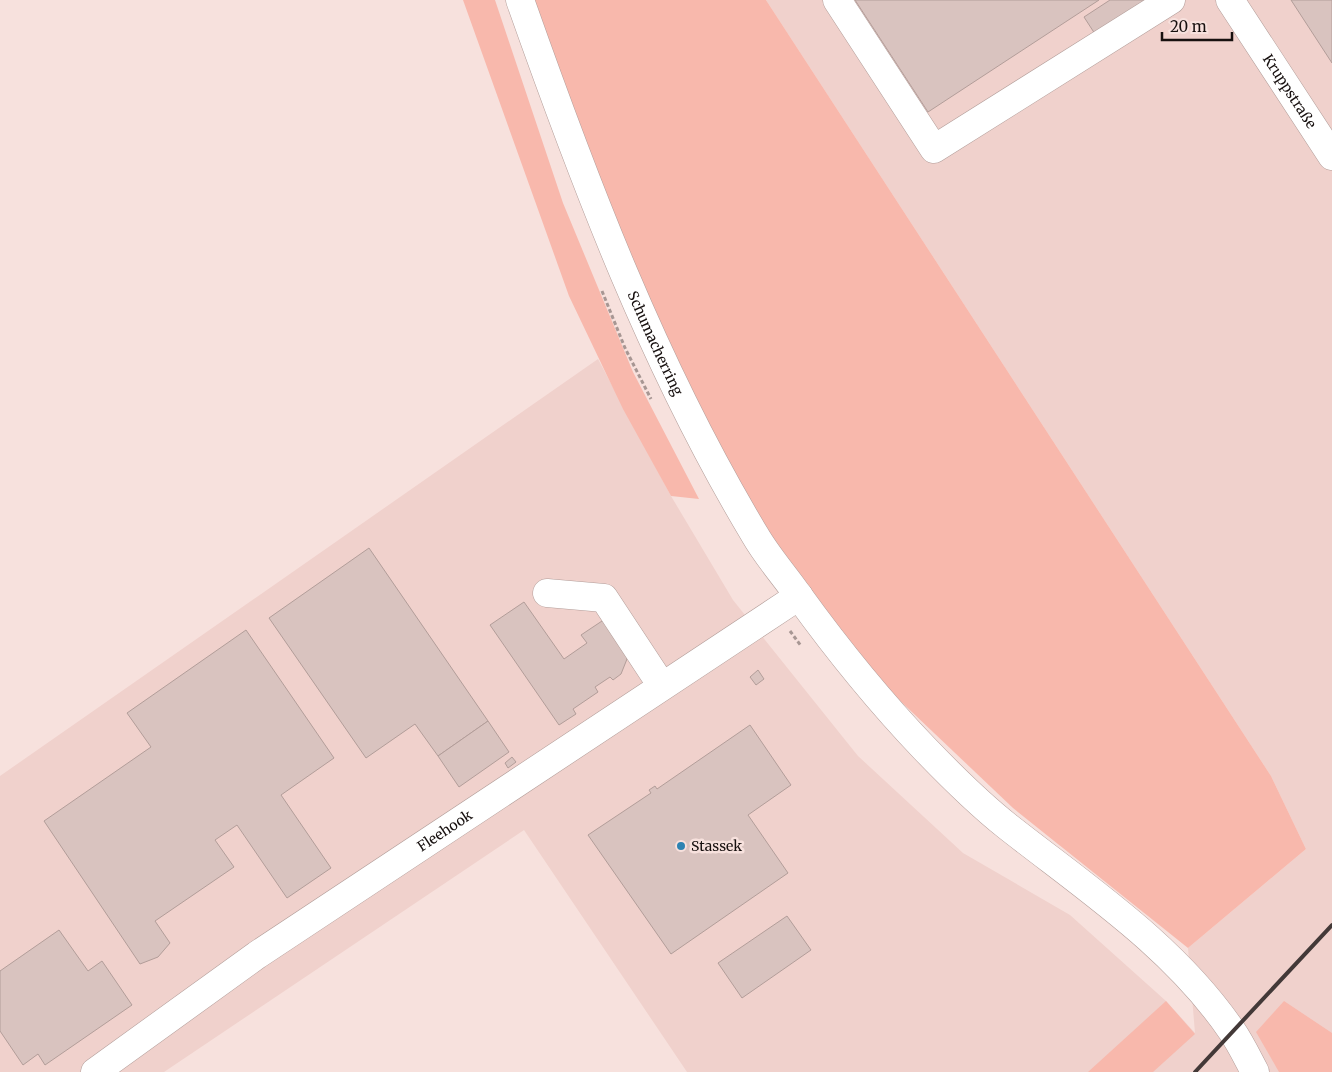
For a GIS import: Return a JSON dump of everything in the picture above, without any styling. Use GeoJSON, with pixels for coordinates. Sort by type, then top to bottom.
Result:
{"type":"FeatureCollection","features":[{"type":"Feature","properties":{"kind":"street","name":"Schumacherring"},"geometry":{"type":"LineString","coordinates":[[520,0],[598,214],[652,338],[707,451],[752,531],[828,638],[926,751],[1004,824],[1101,897],[1160,948],[1208,1000],[1233,1032],[1255,1072]]}},
{"type":"Feature","properties":{"kind":"street"},"geometry":{"type":"LineString","coordinates":[[837,0],[934,149],[1171,0]]}},
{"type":"Feature","properties":{"kind":"street","name":"Kruppstraße"},"geometry":{"type":"LineString","coordinates":[[1230,0],[1332,156]]}},
{"type":"Feature","properties":{"kind":"street"},"geometry":{"type":"LineString","coordinates":[[547,594],[604,598],[662,686]]}},
{"type":"Feature","properties":{"kind":"street","name":"Fleehook"},"geometry":{"type":"LineString","coordinates":[[95,1072],[257,955],[799,596]]}},
{"type":"Feature","properties":{"kind":"shaded area"},"geometry":{"type":"Polygon","coordinates":[[[463,0],[495,0],[563,203],[633,372],[699,499],[671,496],[623,409],[569,296],[463,0]]]}},
{"type":"Feature","properties":{"kind":"shaded area"},"geometry":{"type":"Polygon","coordinates":[[[526,0],[766,0],[1271,776],[1306,849],[1188,948],[1013,808],[874,676],[782,553],[716,448],[645,314],[526,0]]]}},
{"type":"Feature","properties":{"kind":"shaded area"},"geometry":{"type":"Polygon","coordinates":[[[766,0],[1332,0],[1332,1072],[687,1072],[524,830],[164,1072],[0,1072],[0,776],[598,359],[671,496],[733,600],[858,756],[963,853],[1070,915],[1166,1001],[1195,1033],[1188,948],[1306,849],[1271,776],[766,0]]]}},
{"type":"Feature","properties":{"kind":"shaded area"},"geometry":{"type":"Polygon","coordinates":[[[1166,1001],[1195,1034],[1153,1072],[1088,1072],[1166,1001]]]}},
{"type":"Feature","properties":{"kind":"shaded area"},"geometry":{"type":"Polygon","coordinates":[[[1284,1001],[1332,1033],[1332,1072],[1279,1072],[1256,1032],[1284,1001]]]}},
{"type":"Feature","properties":{"kind":"building"},"geometry":{"type":"Polygon","coordinates":[[[855,0],[1099,0],[928,112],[855,0]]]}},
{"type":"Feature","properties":{"kind":"building"},"geometry":{"type":"Polygon","coordinates":[[[1110,0],[1147,0],[1095,34],[1084,17],[1110,0]]]}},
{"type":"Feature","properties":{"kind":"building"},"geometry":{"type":"Polygon","coordinates":[[[1291,0],[1332,0],[1332,63],[1291,0]]]}},
{"type":"Feature","properties":{"kind":"building"},"geometry":{"type":"Polygon","coordinates":[[[369,548],[488,721],[438,756],[415,724],[366,758],[269,618],[369,548]]]}},
{"type":"Feature","properties":{"kind":"building"},"geometry":{"type":"Polygon","coordinates":[[[524,602],[564,659],[587,643],[581,635],[605,619],[626,651],[627,659],[621,674],[613,680],[610,677],[595,687],[598,692],[573,709],[576,714],[559,725],[490,625],[524,602]]]}},
{"type":"Feature","properties":{"kind":"building"},"geometry":{"type":"Polygon","coordinates":[[[246,630],[334,758],[281,795],[331,868],[287,898],[237,825],[215,840],[234,867],[155,921],[170,943],[158,957],[140,964],[44,821],[151,747],[127,713],[246,630]]]}},
{"type":"Feature","properties":{"kind":"building"},"geometry":{"type":"Polygon","coordinates":[[[758,670],[764,679],[756,685],[750,677],[758,670]]]}},
{"type":"Feature","properties":{"kind":"building"},"geometry":{"type":"Polygon","coordinates":[[[488,721],[509,752],[459,787],[438,756],[488,721]]]}},
{"type":"Feature","properties":{"kind":"building"},"geometry":{"type":"Polygon","coordinates":[[[750,725],[791,785],[748,815],[788,873],[671,954],[588,835],[651,793],[649,790],[655,786],[657,789],[750,725]]]}},
{"type":"Feature","properties":{"kind":"building"},"geometry":{"type":"Polygon","coordinates":[[[512,757],[516,762],[508,768],[505,763],[512,757]]]}},
{"type":"Feature","properties":{"kind":"building"},"geometry":{"type":"Polygon","coordinates":[[[787,916],[811,950],[742,998],[718,963],[787,916]]]}},
{"type":"Feature","properties":{"kind":"building"},"geometry":{"type":"Polygon","coordinates":[[[59,930],[88,971],[102,961],[132,1005],[45,1065],[38,1054],[23,1065],[0,1031],[0,971],[59,930]]]}},
{"type":"Feature","properties":{"kind":"railway"},"geometry":{"type":"LineString","coordinates":[[1195,1072],[1332,925]]}},
{"type":"Feature","properties":{"kind":"place","name":"Stassek"},"geometry":{"type":"Point","coordinates":[681,846]}}]}
